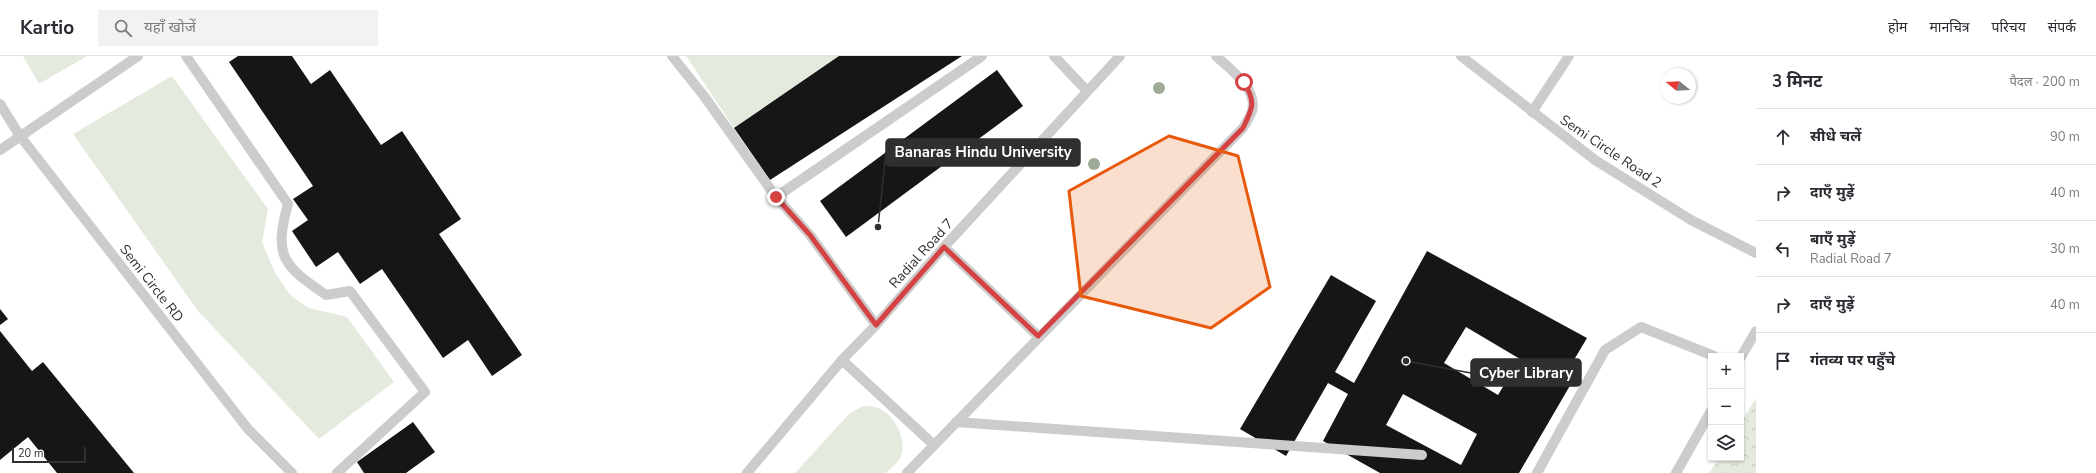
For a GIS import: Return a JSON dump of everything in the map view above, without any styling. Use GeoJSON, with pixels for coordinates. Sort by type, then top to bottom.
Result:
{"type":"FeatureCollection","features":[{"type":"Feature","properties":{"kind":"lane"},"geometry":{"type":"LineString","coordinates":[[0,150],[138,56]]}},
{"type":"Feature","properties":{"kind":"lane"},"geometry":{"type":"LineString","coordinates":[[186,56],[288,204],[281,230],[282,251],[290,267],[326,295],[350,291],[425,392],[337,473]]}},
{"type":"Feature","properties":{"kind":"lane"},"geometry":{"type":"LineString","coordinates":[[672,56],[704,96],[776,197],[810,235],[876,325]]}},
{"type":"Feature","properties":{"kind":"lane"},"geometry":{"type":"LineString","coordinates":[[776,197],[982,56]]}},
{"type":"Feature","properties":{"kind":"lane"},"geometry":{"type":"LineString","coordinates":[[1054,56],[1087,91]]}},
{"type":"Feature","properties":{"kind":"lane","name":"Radial Road 7"},"geometry":{"type":"LineString","coordinates":[[747,473],[842,360],[876,325],[944,247],[1120,56]]}},
{"type":"Feature","properties":{"kind":"lane"},"geometry":{"type":"LineString","coordinates":[[907,473],[1038,336],[1243,128],[1252,111],[1252,96],[1244,82],[1216,56]]}},
{"type":"Feature","properties":{"kind":"lane","name":"Semi Circle Road 2"},"geometry":{"type":"LineString","coordinates":[[1461,56],[1596,160],[1691,220],[1756,253]]}},
{"type":"Feature","properties":{"kind":"lane"},"geometry":{"type":"LineString","coordinates":[[1532,112],[1569,56]]}},
{"type":"Feature","properties":{"kind":"lane","name":"Semi Circle RD"},"geometry":{"type":"LineString","coordinates":[[0,104],[20,136],[248,429],[292,473]]}},
{"type":"Feature","properties":{"kind":"lane"},"geometry":{"type":"LineString","coordinates":[[944,247],[1038,336]]}},
{"type":"Feature","properties":{"kind":"lane"},"geometry":{"type":"LineString","coordinates":[[1537,473],[1605,350],[1641,327],[1708,354]]}},
{"type":"Feature","properties":{"kind":"lane"},"geometry":{"type":"LineString","coordinates":[[1743,353],[1756,331]]}},
{"type":"Feature","properties":{"kind":"lane"},"geometry":{"type":"LineString","coordinates":[[842,360],[934,445]]}},
{"type":"Feature","properties":{"kind":"lane"},"geometry":{"type":"LineString","coordinates":[[1676,473],[1708,416]]}},
{"type":"Feature","properties":{"kind":"lane"},"geometry":{"type":"LineString","coordinates":[[956,422],[1422,455]]}},
{"type":"Feature","properties":{"kind":"highlighted area"},"geometry":{"type":"Polygon","coordinates":[[[1169,136],[1238,156],[1270,287],[1211,328],[1081,296],[1069,191],[1169,136]]]}},
{"type":"Feature","properties":{"kind":"green space"},"geometry":{"type":"Polygon","coordinates":[[[23,56],[87,56],[39,84],[23,56]]]}},
{"type":"Feature","properties":{"kind":"green space"},"geometry":{"type":"Polygon","coordinates":[[[686,56],[839,56],[734,128],[686,56]]]}},
{"type":"Feature","properties":{"kind":"green space"},"geometry":{"type":"Polygon","coordinates":[[[172,76],[268,209],[262,242],[275,273],[291,296],[309,308],[347,317],[394,382],[319,439],[198,311],[73,134],[172,76]]]}},
{"type":"Feature","properties":{"kind":"green space"},"geometry":{"type":"Polygon","coordinates":[[[1756,398],[1756,473],[1709,473],[1717,461],[1744,461],[1744,417],[1756,398]]]}},
{"type":"Feature","properties":{"kind":"green space"},"geometry":{"type":"Polygon","coordinates":[[[863,406],[874,407],[882,410],[894,421],[903,445],[902,453],[895,465],[886,473],[795,473],[849,414],[863,406]]]}},
{"type":"Feature","properties":{"kind":"building"},"geometry":{"type":"Polygon","coordinates":[[[238,56],[292,56],[311,84],[330,70],[381,145],[402,131],[461,219],[439,234],[522,355],[492,376],[468,340],[443,358],[382,269],[360,284],[338,252],[316,267],[292,231],[308,220],[293,199],[313,186],[229,62],[238,56]]]}},
{"type":"Feature","properties":{"kind":"building"},"geometry":{"type":"Polygon","coordinates":[[[839,56],[962,56],[770,180],[734,128],[839,56]]]}},
{"type":"Feature","properties":{"kind":"building"},"geometry":{"type":"Polygon","coordinates":[[[997,70],[1023,106],[846,237],[820,201],[997,70]]]}},
{"type":"Feature","properties":{"kind":"building"},"geometry":{"type":"Polygon","coordinates":[[[1427,251],[1587,338],[1568,370],[1575,377],[1519,473],[1380,473],[1323,441],[1348,394],[1328,383],[1286,456],[1240,429],[1331,275],[1376,301],[1335,372],[1354,383],[1427,251]],[[1466,327],[1444,363],[1498,395],[1520,359],[1466,327]],[[1403,394],[1386,425],[1461,465],[1477,434],[1403,394]]]}},
{"type":"Feature","properties":{"kind":"building"},"geometry":{"type":"Polygon","coordinates":[[[0,309],[8,319],[0,325],[0,309]]]}},
{"type":"Feature","properties":{"kind":"building"},"geometry":{"type":"Polygon","coordinates":[[[0,331],[32,371],[43,362],[134,473],[57,473],[28,437],[0,460],[0,331]]]}},
{"type":"Feature","properties":{"kind":"building"},"geometry":{"type":"Polygon","coordinates":[[[413,422],[435,452],[406,473],[364,473],[357,462],[413,422]]]}},
{"type":"Feature","properties":{"kind":"place","name":"Banaras Hindu University"},"geometry":{"type":"Point","coordinates":[878,227]}},
{"type":"Feature","properties":{"kind":"place","name":"Cyber Library"},"geometry":{"type":"Point","coordinates":[1406,361]}},
{"type":"Feature","properties":{"kind":"route"},"geometry":{"type":"LineString","coordinates":[[776,197],[810,235],[876,325],[944,247],[1038,336],[1243,128],[1252,111],[1252,96],[1244,82]]}}]}
